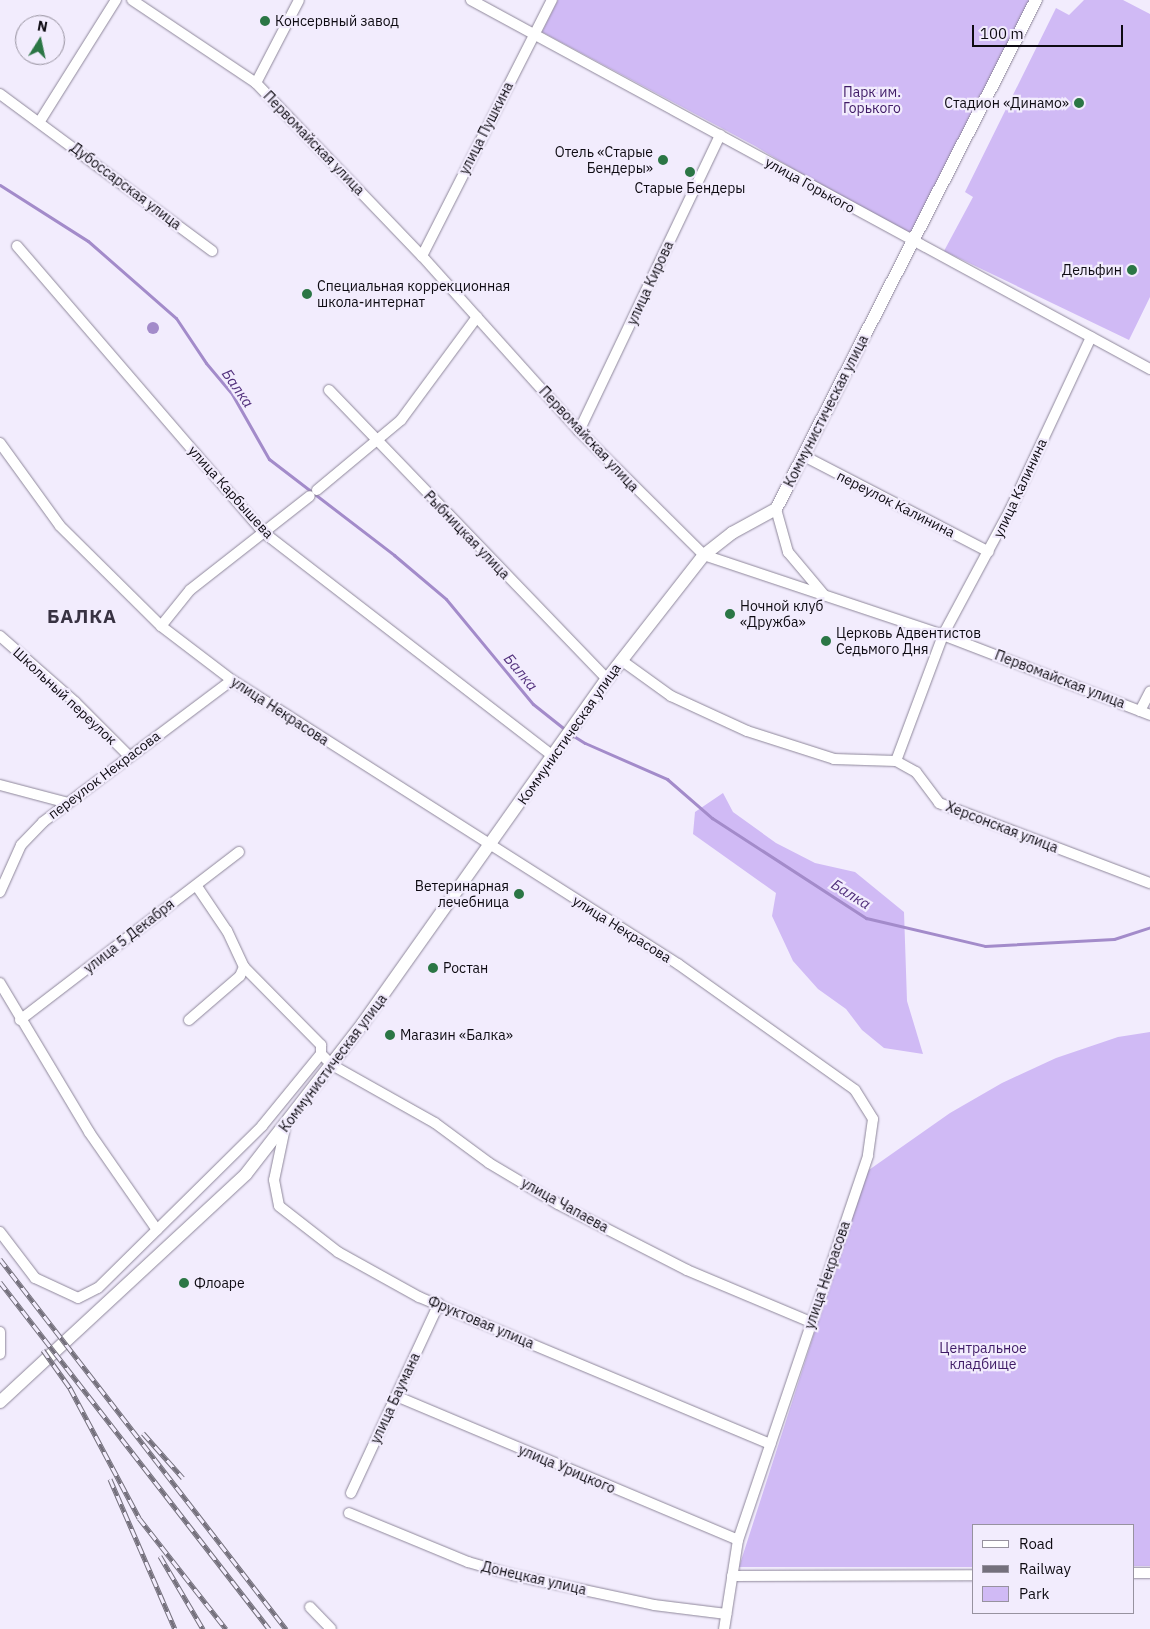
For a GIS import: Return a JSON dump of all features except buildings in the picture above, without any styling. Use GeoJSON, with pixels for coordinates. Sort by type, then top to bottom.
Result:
{"type":"FeatureCollection","features":[{"type":"Feature","properties":{"kind":"main road","name":"Коммунистическая улица"},"geometry":{"type":"LineString","coordinates":[[0,1402],[246,1174],[332,1065],[606,679],[704,555],[732,533],[776,509],[1036,0]]}},
{"type":"Feature","properties":{"kind":"street"},"geometry":{"type":"LineString","coordinates":[[40,121],[116,0]]}},
{"type":"Feature","properties":{"kind":"street","name":"Первомайская улица"},"geometry":{"type":"LineString","coordinates":[[132,0],[256,83],[422,256],[579,431],[704,555],[943,636],[1145,713]]}},
{"type":"Feature","properties":{"kind":"street"},"geometry":{"type":"LineString","coordinates":[[256,83],[298,0]]}},
{"type":"Feature","properties":{"kind":"street","name":"улица Горького"},"geometry":{"type":"LineString","coordinates":[[471,0],[1150,369]]}},
{"type":"Feature","properties":{"kind":"street","name":"улица Пушкина"},"geometry":{"type":"LineString","coordinates":[[422,256],[552,0]]}},
{"type":"Feature","properties":{"kind":"street","name":"Дубоссарская улица"},"geometry":{"type":"LineString","coordinates":[[0,94],[40,121],[212,252]]}},
{"type":"Feature","properties":{"kind":"street","name":"улица Кирова"},"geometry":{"type":"LineString","coordinates":[[579,431],[720,136]]}},
{"type":"Feature","properties":{"kind":"street","name":"улица Карбышева"},"geometry":{"type":"LineString","coordinates":[[17,246],[263,532],[553,756]]}},
{"type":"Feature","properties":{"kind":"street"},"geometry":{"type":"LineString","coordinates":[[161,626],[190,590],[378,442],[401,420],[477,317]]}},
{"type":"Feature","properties":{"kind":"street","name":"улица Калинина"},"geometry":{"type":"LineString","coordinates":[[896,761],[943,636],[989,552],[1091,337]]}},
{"type":"Feature","properties":{"kind":"street","name":"Рыбницкая улица"},"geometry":{"type":"LineString","coordinates":[[329,390],[606,679]]}},
{"type":"Feature","properties":{"kind":"street","name":"улица Некрасова"},"geometry":{"type":"LineString","coordinates":[[0,443],[60,526],[161,626],[232,680],[678,964],[855,1090],[873,1119],[868,1156],[738,1540],[724,1629]]}},
{"type":"Feature","properties":{"kind":"street","name":"переулок Калинина"},"geometry":{"type":"LineString","coordinates":[[804,456],[989,552]]}},
{"type":"Feature","properties":{"kind":"street"},"geometry":{"type":"LineString","coordinates":[[776,509],[788,552],[826,597]]}},
{"type":"Feature","properties":{"kind":"street","name":"Школьный переулок"},"geometry":{"type":"LineString","coordinates":[[0,636],[75,702],[129,756]]}},
{"type":"Feature","properties":{"kind":"street","name":"Херсонская улица"},"geometry":{"type":"LineString","coordinates":[[621,660],[671,696],[748,731],[834,759],[896,761],[916,772],[938,803],[1150,883]]}},
{"type":"Feature","properties":{"kind":"street","name":"переулок Некрасова"},"geometry":{"type":"LineString","coordinates":[[0,892],[21,845],[42,822],[98,783],[129,756],[232,680]]}},
{"type":"Feature","properties":{"kind":"street"},"geometry":{"type":"LineString","coordinates":[[1145,713],[1150,691]]}},
{"type":"Feature","properties":{"kind":"street"},"geometry":{"type":"LineString","coordinates":[[0,785],[68,803]]}},
{"type":"Feature","properties":{"kind":"street","name":"улица 5 Декабря"},"geometry":{"type":"LineString","coordinates":[[20,1020],[239,852]]}},
{"type":"Feature","properties":{"kind":"street","name":"улица Чапаева"},"geometry":{"type":"LineString","coordinates":[[196,885],[227,931],[244,967],[321,1045],[321,1054],[332,1065],[435,1123],[488,1163],[558,1204],[688,1270],[811,1322]]}},
{"type":"Feature","properties":{"kind":"street"},"geometry":{"type":"LineString","coordinates":[[189,1020],[240,976],[244,967]]}},
{"type":"Feature","properties":{"kind":"street"},"geometry":{"type":"LineString","coordinates":[[0,984],[88,1132],[157,1230]]}},
{"type":"Feature","properties":{"kind":"street"},"geometry":{"type":"LineString","coordinates":[[0,1232],[35,1278],[78,1298],[98,1288],[262,1126],[321,1054]]}},
{"type":"Feature","properties":{"kind":"street","name":"Фруктовая улица"},"geometry":{"type":"LineString","coordinates":[[284,1128],[274,1180],[279,1206],[338,1252],[420,1297],[439,1303],[771,1444]]}},
{"type":"Feature","properties":{"kind":"street","name":"улица Баумана"},"geometry":{"type":"LineString","coordinates":[[351,1493],[439,1303]]}},
{"type":"Feature","properties":{"kind":"street"},"geometry":{"type":"LineString","coordinates":[[0,1332],[0,1354]]}},
{"type":"Feature","properties":{"kind":"street","name":"улица Урицкого"},"geometry":{"type":"LineString","coordinates":[[396,1396],[738,1540]]}},
{"type":"Feature","properties":{"kind":"street","name":"Донецкая улица"},"geometry":{"type":"LineString","coordinates":[[349,1513],[468,1562],[514,1575],[654,1605],[726,1614]]}},
{"type":"Feature","properties":{"kind":"street"},"geometry":{"type":"LineString","coordinates":[[1135,1574],[1150,1573]]}},
{"type":"Feature","properties":{"kind":"street"},"geometry":{"type":"LineString","coordinates":[[732,1576],[972,1575]]}},
{"type":"Feature","properties":{"kind":"street"},"geometry":{"type":"LineString","coordinates":[[310,1607],[330,1629]]}},
{"type":"Feature","properties":{"kind":"green space","name":"Парк им. Горького"},"geometry":{"type":"Polygon","coordinates":[[[558,0],[1036,0],[913,241],[755,146],[542,32],[558,0]]]}},
{"type":"Feature","properties":{"kind":"green space","name":"Стадион «Динамо»"},"geometry":{"type":"Polygon","coordinates":[[[1084,0],[1123,0],[1150,14],[1150,297],[1129,340],[944,251],[973,197],[965,192],[1056,8],[1069,15],[1084,0]]]}},
{"type":"Feature","properties":{"kind":"green space"},"geometry":{"type":"Polygon","coordinates":[[[723,793],[733,812],[776,843],[815,863],[855,872],[904,912],[907,1001],[923,1054],[884,1048],[862,1030],[846,1009],[818,989],[793,961],[772,916],[776,893],[693,834],[695,812],[723,793]]]}},
{"type":"Feature","properties":{"kind":"green space","name":"Центральное кладбище"},"geometry":{"type":"Polygon","coordinates":[[[1150,1032],[1150,1566],[1135,1566],[1135,1524],[972,1524],[972,1567],[739,1567],[866,1172],[950,1113],[1002,1083],[1056,1058],[1118,1037],[1150,1032]]]}},
{"type":"Feature","properties":{"kind":"shaded area"},"geometry":{"type":"Polygon","coordinates":[[[153,322],[159,328],[153,334],[147,328],[153,322]]]}},
{"type":"Feature","properties":{"kind":"waterway","name":"Балка"},"geometry":{"type":"LineString","coordinates":[[0,185],[88,241],[176,318],[206,363],[232,394],[269,459],[394,555],[446,599],[533,704],[567,731]]}},
{"type":"Feature","properties":{"kind":"waterway","name":"Балка"},"geometry":{"type":"LineString","coordinates":[[572,735],[585,743],[667,779],[712,818],[866,918],[985,946],[1114,939],[1150,927]]}},
{"type":"Feature","properties":{"kind":"railway"},"geometry":{"type":"LineString","coordinates":[[0,1259],[286,1629]]}},
{"type":"Feature","properties":{"kind":"railway"},"geometry":{"type":"LineString","coordinates":[[0,1282],[269,1629]]}},
{"type":"Feature","properties":{"kind":"railway"},"geometry":{"type":"LineString","coordinates":[[43,1350],[70,1388],[139,1518],[226,1629]]}},
{"type":"Feature","properties":{"kind":"railway"},"geometry":{"type":"LineString","coordinates":[[143,1433],[183,1478]]}},
{"type":"Feature","properties":{"kind":"railway"},"geometry":{"type":"LineString","coordinates":[[110,1479],[175,1629]]}},
{"type":"Feature","properties":{"kind":"railway"},"geometry":{"type":"LineString","coordinates":[[160,1556],[203,1629]]}},
{"type":"Feature","properties":{"kind":"place","name":"Консервный завод"},"geometry":{"type":"Point","coordinates":[265,21]}},
{"type":"Feature","properties":{"kind":"place","name":"Стадион «Динамо»"},"geometry":{"type":"Point","coordinates":[1079,103]}},
{"type":"Feature","properties":{"kind":"place","name":"Отель «Старые Бендеры»"},"geometry":{"type":"Point","coordinates":[663,160]}},
{"type":"Feature","properties":{"kind":"place","name":"Старые Бендеры"},"geometry":{"type":"Point","coordinates":[690,172]}},
{"type":"Feature","properties":{"kind":"place","name":"Дельфин"},"geometry":{"type":"Point","coordinates":[1132,270]}},
{"type":"Feature","properties":{"kind":"place","name":"Специальная коррекционная школа-интернат"},"geometry":{"type":"Point","coordinates":[307,294]}},
{"type":"Feature","properties":{"kind":"place","name":"Ночной клуб «Дружба»"},"geometry":{"type":"Point","coordinates":[730,614]}},
{"type":"Feature","properties":{"kind":"place","name":"Церковь Адвентистов Седьмого Дня"},"geometry":{"type":"Point","coordinates":[826,641]}},
{"type":"Feature","properties":{"kind":"place","name":"Ветеринарная лечебница"},"geometry":{"type":"Point","coordinates":[519,894]}},
{"type":"Feature","properties":{"kind":"place","name":"Ростан"},"geometry":{"type":"Point","coordinates":[433,968]}},
{"type":"Feature","properties":{"kind":"place","name":"Магазин «Балка»"},"geometry":{"type":"Point","coordinates":[390,1035]}},
{"type":"Feature","properties":{"kind":"place","name":"Флоаре"},"geometry":{"type":"Point","coordinates":[184,1283]}},
{"type":"Feature","properties":{"kind":"district","name":"БАЛКА"},"geometry":{"type":"Point","coordinates":[82,617]}}]}
